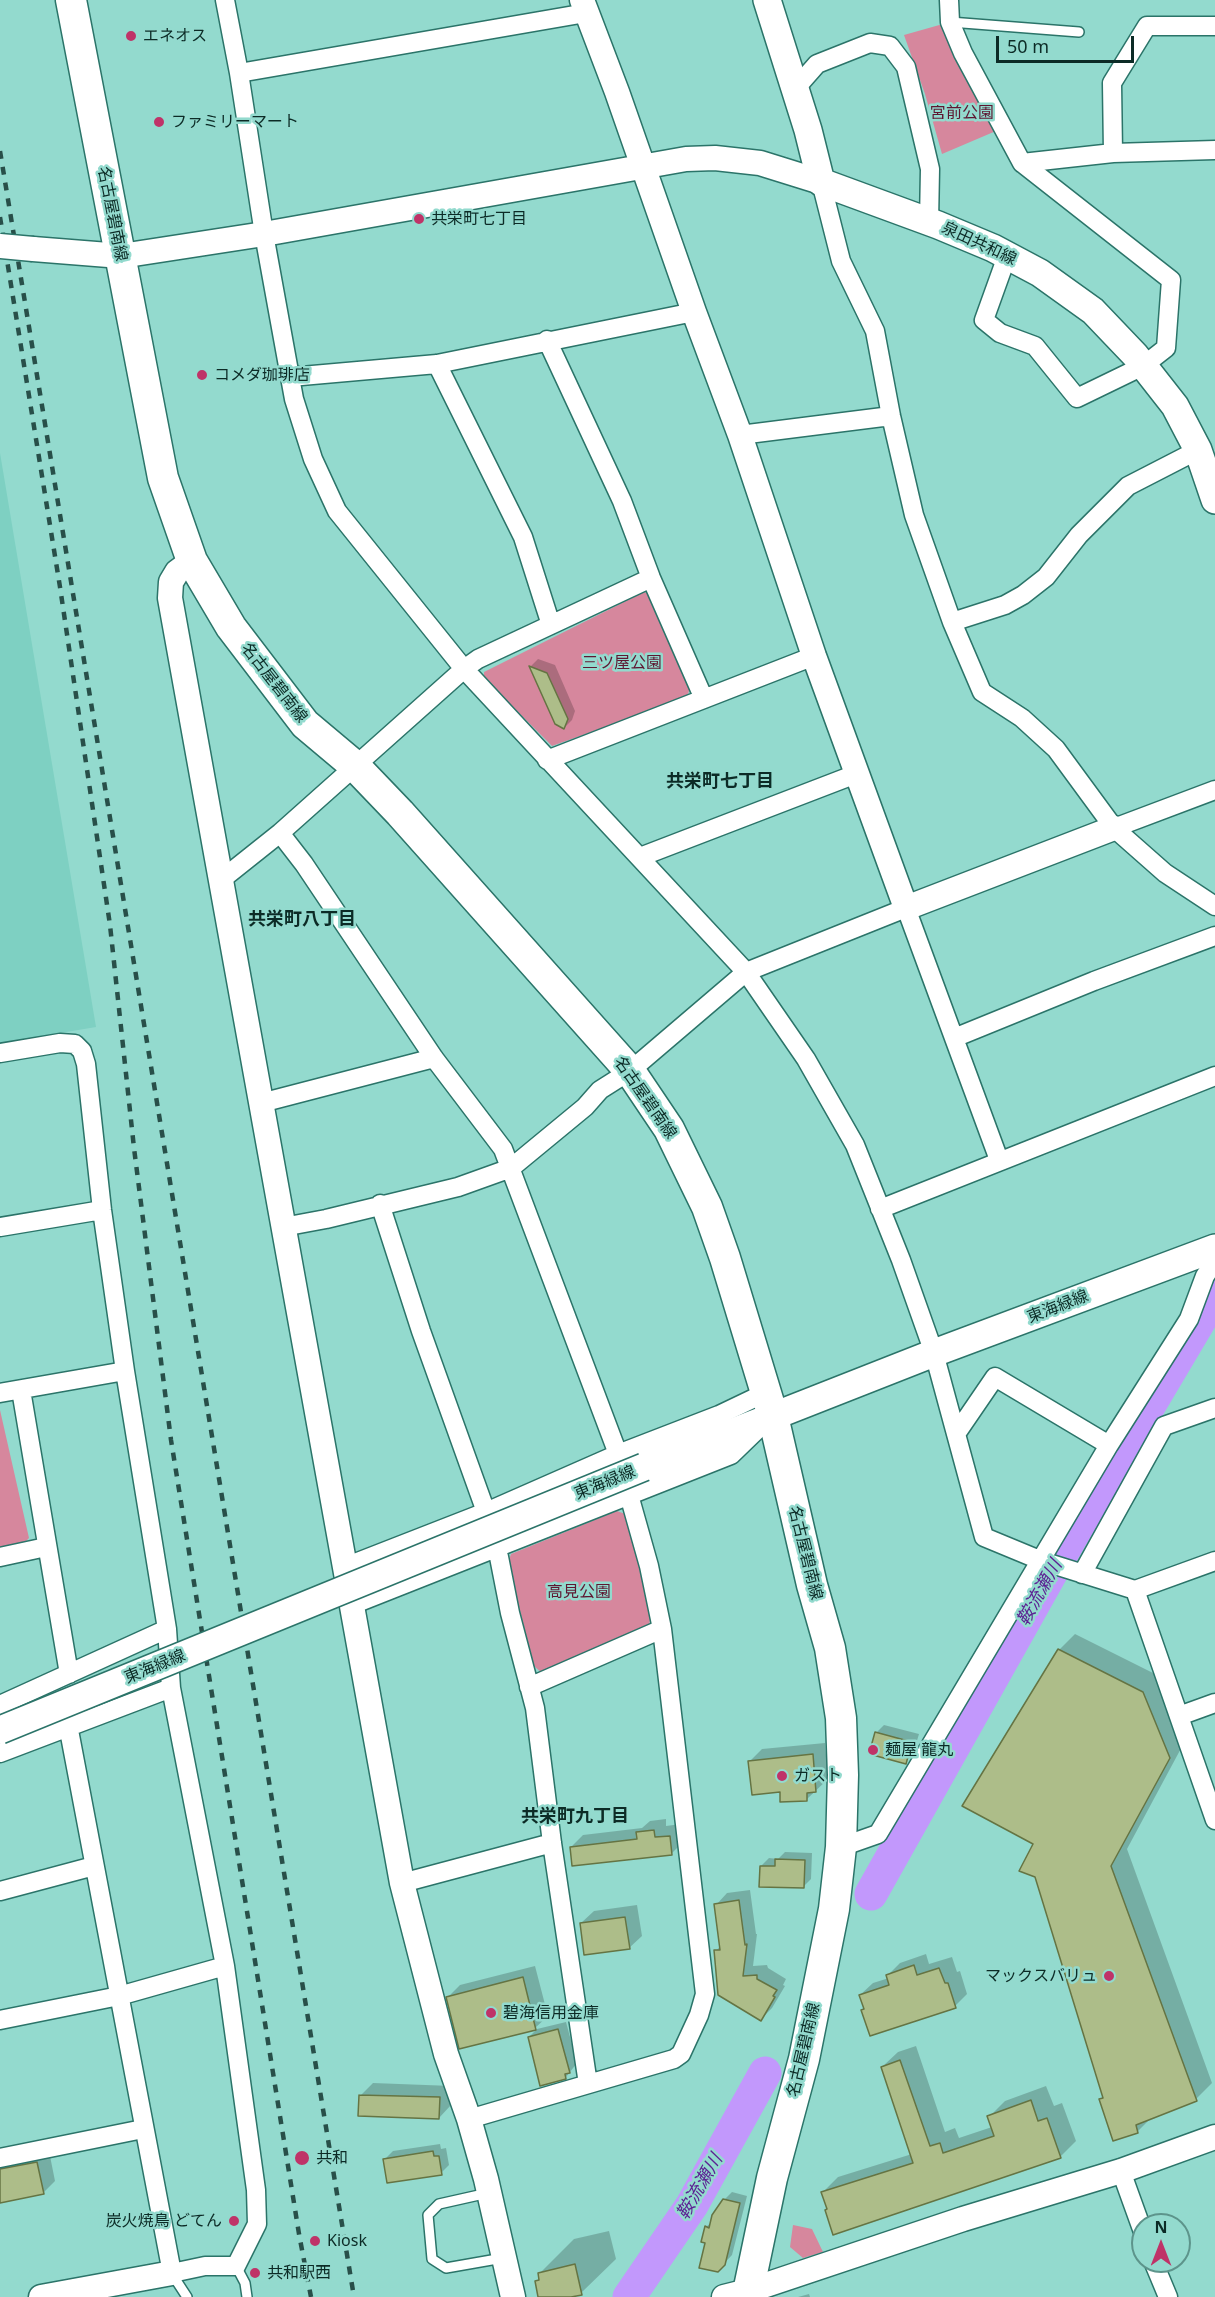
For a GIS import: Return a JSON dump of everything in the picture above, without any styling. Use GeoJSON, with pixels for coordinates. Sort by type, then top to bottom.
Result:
{"type":"FeatureCollection","features":[{"type":"Feature","properties":{"kind":"main road","name":"名古屋碧南線"},"geometry":{"type":"LineString","coordinates":[[71,0],[163,478],[192,561],[231,627],[305,724],[355,766],[400,813],[630,1071],[669,1129],[707,1207],[725,1258],[769,1404],[812,1585],[830,1648],[841,1718],[843,1775],[841,1846],[834,1910],[804,2059],[740,2295]]}},
{"type":"Feature","properties":{"kind":"main road"},"geometry":{"type":"LineString","coordinates":[[767,0],[808,130],[820,182]]}},
{"type":"Feature","properties":{"kind":"main road","name":"泉田共和線"},"geometry":{"type":"LineString","coordinates":[[820,182],[929,222],[1007,256],[1040,273],[1093,311],[1143,366],[1174,406],[1198,450],[1215,500]]}},
{"type":"Feature","properties":{"kind":"main road","name":"東海緑線"},"geometry":{"type":"LineString","coordinates":[[0,1730],[644,1467],[769,1404],[934,1353],[1215,1248]]}},
{"type":"Feature","properties":{"kind":"street"},"geometry":{"type":"LineString","coordinates":[[225,0],[294,399],[313,459],[337,511],[464,669],[746,972],[806,1059],[850,1135],[902,1260],[934,1353],[984,1538],[1044,1562],[1135,1590],[1215,1561]]}},
{"type":"Feature","properties":{"kind":"street"},"geometry":{"type":"LineString","coordinates":[[949,0],[950,22],[963,53],[1022,163],[1171,280],[1166,348],[1143,366],[1077,398],[1035,346],[1000,333],[984,320],[1007,256]]}},
{"type":"Feature","properties":{"kind":"street"},"geometry":{"type":"LineString","coordinates":[[239,73],[584,7],[617,92],[642,168],[740,435],[856,774],[999,1160]]}},
{"type":"Feature","properties":{"kind":"street"},"geometry":{"type":"LineString","coordinates":[[1113,153],[1112,83],[1147,26],[1215,26]]}},
{"type":"Feature","properties":{"kind":"street"},"geometry":{"type":"LineString","coordinates":[[795,89],[817,64],[870,43],[890,46],[906,67],[930,170],[929,222]]}},
{"type":"Feature","properties":{"kind":"street"},"geometry":{"type":"LineString","coordinates":[[1022,163],[1113,153],[1215,150]]}},
{"type":"Feature","properties":{"kind":"street"},"geometry":{"type":"LineString","coordinates":[[0,246],[121,256],[264,234],[686,159],[715,158],[760,163],[820,182],[841,261],[875,331],[891,416],[914,515],[952,622],[982,692],[1022,718],[1056,749],[1114,828],[1165,873],[1214,904]]}},
{"type":"Feature","properties":{"kind":"street"},"geometry":{"type":"LineString","coordinates":[[290,377],[437,364],[694,312]]}},
{"type":"Feature","properties":{"kind":"street"},"geometry":{"type":"LineString","coordinates":[[548,340],[622,501],[651,578],[704,699]]}},
{"type":"Feature","properties":{"kind":"street"},"geometry":{"type":"LineString","coordinates":[[437,364],[523,537],[551,625]]}},
{"type":"Feature","properties":{"kind":"street"},"geometry":{"type":"LineString","coordinates":[[740,435],[891,416]]}},
{"type":"Feature","properties":{"kind":"street"},"geometry":{"type":"LineString","coordinates":[[952,622],[1005,605],[1023,595],[1046,577],[1080,535],[1128,486],[1198,450]]}},
{"type":"Feature","properties":{"kind":"street"},"geometry":{"type":"LineString","coordinates":[[192,561],[177,572],[171,582],[170,598],[402,1883],[446,2054],[469,2120],[513,2297]]}},
{"type":"Feature","properties":{"kind":"street"},"geometry":{"type":"LineString","coordinates":[[221,880],[280,833],[464,669],[478,660],[651,578]]}},
{"type":"Feature","properties":{"kind":"street"},"geometry":{"type":"LineString","coordinates":[[547,760],[814,656]]}},
{"type":"Feature","properties":{"kind":"street"},"geometry":{"type":"LineString","coordinates":[[640,857],[856,774]]}},
{"type":"Feature","properties":{"kind":"street"},"geometry":{"type":"LineString","coordinates":[[283,1227],[327,1219],[458,1186],[511,1168],[585,1107],[600,1090],[630,1071],[746,972],[1215,790]]}},
{"type":"Feature","properties":{"kind":"street"},"geometry":{"type":"LineString","coordinates":[[280,833],[304,864],[434,1058],[503,1149],[618,1454]]}},
{"type":"Feature","properties":{"kind":"street"},"geometry":{"type":"LineString","coordinates":[[954,1038],[1094,981],[1215,936]]}},
{"type":"Feature","properties":{"kind":"street"},"geometry":{"type":"LineString","coordinates":[[0,1053],[60,1043],[75,1044],[82,1051],[86,1064],[102,1210],[125,1371],[167,1629],[171,1688],[225,1966],[257,2224],[236,2266],[205,2266],[40,2297]]}},
{"type":"Feature","properties":{"kind":"street"},"geometry":{"type":"LineString","coordinates":[[261,1103],[434,1058]]}},
{"type":"Feature","properties":{"kind":"street"},"geometry":{"type":"LineString","coordinates":[[880,1209],[1215,1076]]}},
{"type":"Feature","properties":{"kind":"street"},"geometry":{"type":"LineString","coordinates":[[380,1204],[421,1331],[486,1512],[535,1708],[552,1843],[588,2084]]}},
{"type":"Feature","properties":{"kind":"street"},"geometry":{"type":"LineString","coordinates":[[0,1227],[102,1210]]}},
{"type":"Feature","properties":{"kind":"street"},"geometry":{"type":"LineString","coordinates":[[841,1846],[878,1834],[1044,1562],[1109,1445],[1189,1319],[1205,1276],[1215,1261]]}},
{"type":"Feature","properties":{"kind":"street"},"geometry":{"type":"LineString","coordinates":[[0,1393],[125,1371]]}},
{"type":"Feature","properties":{"kind":"street"},"geometry":{"type":"LineString","coordinates":[[956,1434],[994,1377],[1109,1445]]}},
{"type":"Feature","properties":{"kind":"street"},"geometry":{"type":"LineString","coordinates":[[21,1390],[69,1674]]}},
{"type":"Feature","properties":{"kind":"street"},"geometry":{"type":"LineString","coordinates":[[345,1567],[486,1512],[618,1454],[719,1414],[769,1404]]}},
{"type":"Feature","properties":{"kind":"street"},"geometry":{"type":"LineString","coordinates":[[352,1605],[731,1455],[769,1404]]}},
{"type":"Feature","properties":{"kind":"street"},"geometry":{"type":"LineString","coordinates":[[1078,1573],[1164,1426],[1215,1408]]}},
{"type":"Feature","properties":{"kind":"street"},"geometry":{"type":"LineString","coordinates":[[469,2120],[674,2059],[681,2054],[699,2015],[705,1994],[662,1629],[649,1566],[629,1495]]}},
{"type":"Feature","properties":{"kind":"street"},"geometry":{"type":"LineString","coordinates":[[0,1557],[46,1547]]}},
{"type":"Feature","properties":{"kind":"street"},"geometry":{"type":"LineString","coordinates":[[1135,1590],[1215,1820]]}},
{"type":"Feature","properties":{"kind":"street"},"geometry":{"type":"LineString","coordinates":[[0,1705],[167,1629]]}},
{"type":"Feature","properties":{"kind":"street"},"geometry":{"type":"LineString","coordinates":[[529,1687],[662,1629]]}},
{"type":"Feature","properties":{"kind":"street"},"geometry":{"type":"LineString","coordinates":[[0,1753],[68,1725],[171,1688]]}},
{"type":"Feature","properties":{"kind":"street"},"geometry":{"type":"LineString","coordinates":[[1179,1716],[1215,1703]]}},
{"type":"Feature","properties":{"kind":"street"},"geometry":{"type":"LineString","coordinates":[[68,1725],[172,2273]]}},
{"type":"Feature","properties":{"kind":"street"},"geometry":{"type":"LineString","coordinates":[[402,1883],[552,1843]]}},
{"type":"Feature","properties":{"kind":"street"},"geometry":{"type":"LineString","coordinates":[[0,1891],[94,1866]]}},
{"type":"Feature","properties":{"kind":"street"},"geometry":{"type":"LineString","coordinates":[[0,2020],[119,1996],[225,1966]]}},
{"type":"Feature","properties":{"kind":"street"},"geometry":{"type":"LineString","coordinates":[[0,2158],[143,2129]]}},
{"type":"Feature","properties":{"kind":"street"},"geometry":{"type":"LineString","coordinates":[[740,2295],[963,2219],[1122,2171],[1215,2137]]}},
{"type":"Feature","properties":{"kind":"street"},"geometry":{"type":"LineString","coordinates":[[1122,2171],[1136,2213]]}},
{"type":"Feature","properties":{"kind":"street"},"geometry":{"type":"LineString","coordinates":[[1158,2273],[1168,2297]]}},
{"type":"Feature","properties":{"kind":"lane"},"geometry":{"type":"LineString","coordinates":[[950,22],[1079,32]]}},
{"type":"Feature","properties":{"kind":"lane"},"geometry":{"type":"LineString","coordinates":[[488,2193],[439,2204],[428,2215],[432,2259],[446,2268],[503,2258]]}},
{"type":"Feature","properties":{"kind":"lane"},"geometry":{"type":"LineString","coordinates":[[236,2266],[245,2283],[247,2297]]}},
{"type":"Feature","properties":{"kind":"lane"},"geometry":{"type":"LineString","coordinates":[[172,2273],[187,2297]]}},
{"type":"Feature","properties":{"kind":"shaded area"},"geometry":{"type":"Polygon","coordinates":[[[0,453],[96,1027],[0,1043],[0,453]]]}},
{"type":"Feature","properties":{"kind":"green space","name":"宮前公園"},"geometry":{"type":"Polygon","coordinates":[[[950,22],[1003,128],[942,154],[925,94],[904,35],[950,22]]]}},
{"type":"Feature","properties":{"kind":"green space","name":"三ツ屋公園"},"geometry":{"type":"Polygon","coordinates":[[[644,592],[652,595],[690,687],[687,698],[552,746],[484,678],[484,672],[644,592]]]}},
{"type":"Feature","properties":{"kind":"green space"},"geometry":{"type":"Polygon","coordinates":[[[0,1410],[29,1538],[22,1545],[0,1548],[0,1410]]]}},
{"type":"Feature","properties":{"kind":"green space","name":"高見公園"},"geometry":{"type":"Polygon","coordinates":[[[617,1511],[628,1515],[650,1619],[649,1628],[542,1673],[534,1666],[508,1563],[511,1554],[617,1511]]]}},
{"type":"Feature","properties":{"kind":"green space"},"geometry":{"type":"Polygon","coordinates":[[[793,2225],[812,2229],[823,2252],[803,2258],[790,2247],[793,2225]]]}},
{"type":"Feature","properties":{"kind":"building"},"geometry":{"type":"Polygon","coordinates":[[[529,666],[547,673],[568,719],[564,729],[555,724],[529,666]]]}},
{"type":"Feature","properties":{"kind":"building","name":"マックスバリュ"},"geometry":{"type":"Polygon","coordinates":[[[1058,1649],[1143,1692],[1170,1758],[1111,1866],[1197,2101],[1136,2125],[1138,2133],[1113,2141],[1099,2099],[1103,2098],[1035,1877],[1019,1871],[1033,1844],[962,1806],[1058,1649]]]}},
{"type":"Feature","properties":{"kind":"building"},"geometry":{"type":"Polygon","coordinates":[[[875,1732],[912,1742],[906,1764],[869,1754],[875,1732]]]}},
{"type":"Feature","properties":{"kind":"building","name":"ガスト"},"geometry":{"type":"Polygon","coordinates":[[[813,1754],[816,1792],[807,1793],[807,1801],[780,1802],[780,1792],[752,1795],[748,1761],[813,1754]]]}},
{"type":"Feature","properties":{"kind":"building"},"geometry":{"type":"Polygon","coordinates":[[[654,1830],[655,1837],[670,1836],[672,1855],[572,1866],[570,1847],[637,1839],[636,1832],[654,1830]]]}},
{"type":"Feature","properties":{"kind":"building"},"geometry":{"type":"Polygon","coordinates":[[[775,1859],[805,1860],[804,1888],[759,1887],[760,1866],[775,1866],[775,1859]]]}},
{"type":"Feature","properties":{"kind":"building"},"geometry":{"type":"Polygon","coordinates":[[[739,1900],[745,1945],[747,1944],[743,1976],[757,1975],[757,1979],[777,1990],[761,2021],[718,1995],[714,1950],[720,1950],[714,1904],[739,1900]]]}},
{"type":"Feature","properties":{"kind":"building"},"geometry":{"type":"Polygon","coordinates":[[[625,1917],[630,1949],[584,1955],[580,1923],[625,1917]]]}},
{"type":"Feature","properties":{"kind":"building"},"geometry":{"type":"Polygon","coordinates":[[[914,1965],[917,1975],[939,1968],[945,1983],[948,1983],[956,2008],[870,2036],[861,2010],[864,2009],[859,1995],[889,1985],[886,1975],[914,1965]]]}},
{"type":"Feature","properties":{"kind":"building","name":"碧海信用金庫"},"geometry":{"type":"Polygon","coordinates":[[[523,1977],[536,2030],[459,2049],[446,1997],[523,1977]]]}},
{"type":"Feature","properties":{"kind":"building"},"geometry":{"type":"Polygon","coordinates":[[[558,2029],[570,2073],[565,2074],[566,2079],[540,2086],[528,2037],[558,2029]]]}},
{"type":"Feature","properties":{"kind":"building"},"geometry":{"type":"Polygon","coordinates":[[[900,2060],[930,2146],[940,2143],[943,2153],[994,2136],[987,2116],[1031,2100],[1038,2121],[1047,2118],[1061,2158],[833,2235],[821,2192],[913,2163],[881,2067],[900,2060]]]}},
{"type":"Feature","properties":{"kind":"building"},"geometry":{"type":"Polygon","coordinates":[[[359,2095],[440,2097],[439,2119],[358,2116],[359,2095]]]}},
{"type":"Feature","properties":{"kind":"building"},"geometry":{"type":"Polygon","coordinates":[[[433,2151],[434,2156],[439,2156],[442,2175],[387,2183],[383,2159],[433,2151]]]}},
{"type":"Feature","properties":{"kind":"building"},"geometry":{"type":"Polygon","coordinates":[[[37,2162],[44,2194],[0,2203],[0,2169],[37,2162]]]}},
{"type":"Feature","properties":{"kind":"building"},"geometry":{"type":"Polygon","coordinates":[[[723,2199],[740,2203],[725,2265],[718,2272],[699,2268],[705,2243],[701,2242],[705,2226],[709,2228],[712,2215],[723,2199]]]}},
{"type":"Feature","properties":{"kind":"building"},"geometry":{"type":"Polygon","coordinates":[[[575,2264],[582,2295],[538,2297],[535,2281],[539,2280],[538,2273],[575,2264]]]}},
{"type":"Feature","properties":{"kind":"waterway","name":"鞍流瀬川"},"geometry":{"type":"LineString","coordinates":[[871,1894],[1072,1536],[1215,1295]]}},
{"type":"Feature","properties":{"kind":"waterway","name":"鞍流瀬川"},"geometry":{"type":"LineString","coordinates":[[629,2297],[692,2205],[765,2073]]}},
{"type":"Feature","properties":{"kind":"railway"},"geometry":{"type":"LineString","coordinates":[[0,151],[354,2297]]}},
{"type":"Feature","properties":{"kind":"railway"},"geometry":{"type":"LineString","coordinates":[[0,217],[60,587],[110,925],[134,1148],[171,1440],[311,2297]]}},
{"type":"Feature","properties":{"kind":"place","name":"エネオス"},"geometry":{"type":"Point","coordinates":[131,36]}},
{"type":"Feature","properties":{"kind":"place","name":"ファミリーマート"},"geometry":{"type":"Point","coordinates":[159,122]}},
{"type":"Feature","properties":{"kind":"place","name":"共栄町七丁目"},"geometry":{"type":"Point","coordinates":[419,219]}},
{"type":"Feature","properties":{"kind":"place","name":"コメダ珈琲店"},"geometry":{"type":"Point","coordinates":[202,375]}},
{"type":"Feature","properties":{"kind":"place","name":"麺屋 龍丸"},"geometry":{"type":"Point","coordinates":[873,1750]}},
{"type":"Feature","properties":{"kind":"place","name":"ガスト"},"geometry":{"type":"Point","coordinates":[782,1776]}},
{"type":"Feature","properties":{"kind":"place","name":"マックスバリュ"},"geometry":{"type":"Point","coordinates":[1109,1976]}},
{"type":"Feature","properties":{"kind":"place","name":"碧海信用金庫"},"geometry":{"type":"Point","coordinates":[491,2013]}},
{"type":"Feature","properties":{"kind":"place","name":"共和"},"geometry":{"type":"Point","coordinates":[302,2158]}},
{"type":"Feature","properties":{"kind":"place","name":"炭火焼鳥 どてん"},"geometry":{"type":"Point","coordinates":[234,2221]}},
{"type":"Feature","properties":{"kind":"place","name":"Kiosk"},"geometry":{"type":"Point","coordinates":[315,2241]}},
{"type":"Feature","properties":{"kind":"place","name":"共和駅西"},"geometry":{"type":"Point","coordinates":[255,2273]}},
{"type":"Feature","properties":{"kind":"district","name":"共栄町七丁目"},"geometry":{"type":"Point","coordinates":[720,782]}},
{"type":"Feature","properties":{"kind":"district","name":"共栄町八丁目"},"geometry":{"type":"Point","coordinates":[302,920]}},
{"type":"Feature","properties":{"kind":"district","name":"共栄町九丁目"},"geometry":{"type":"Point","coordinates":[575,1817]}}]}
